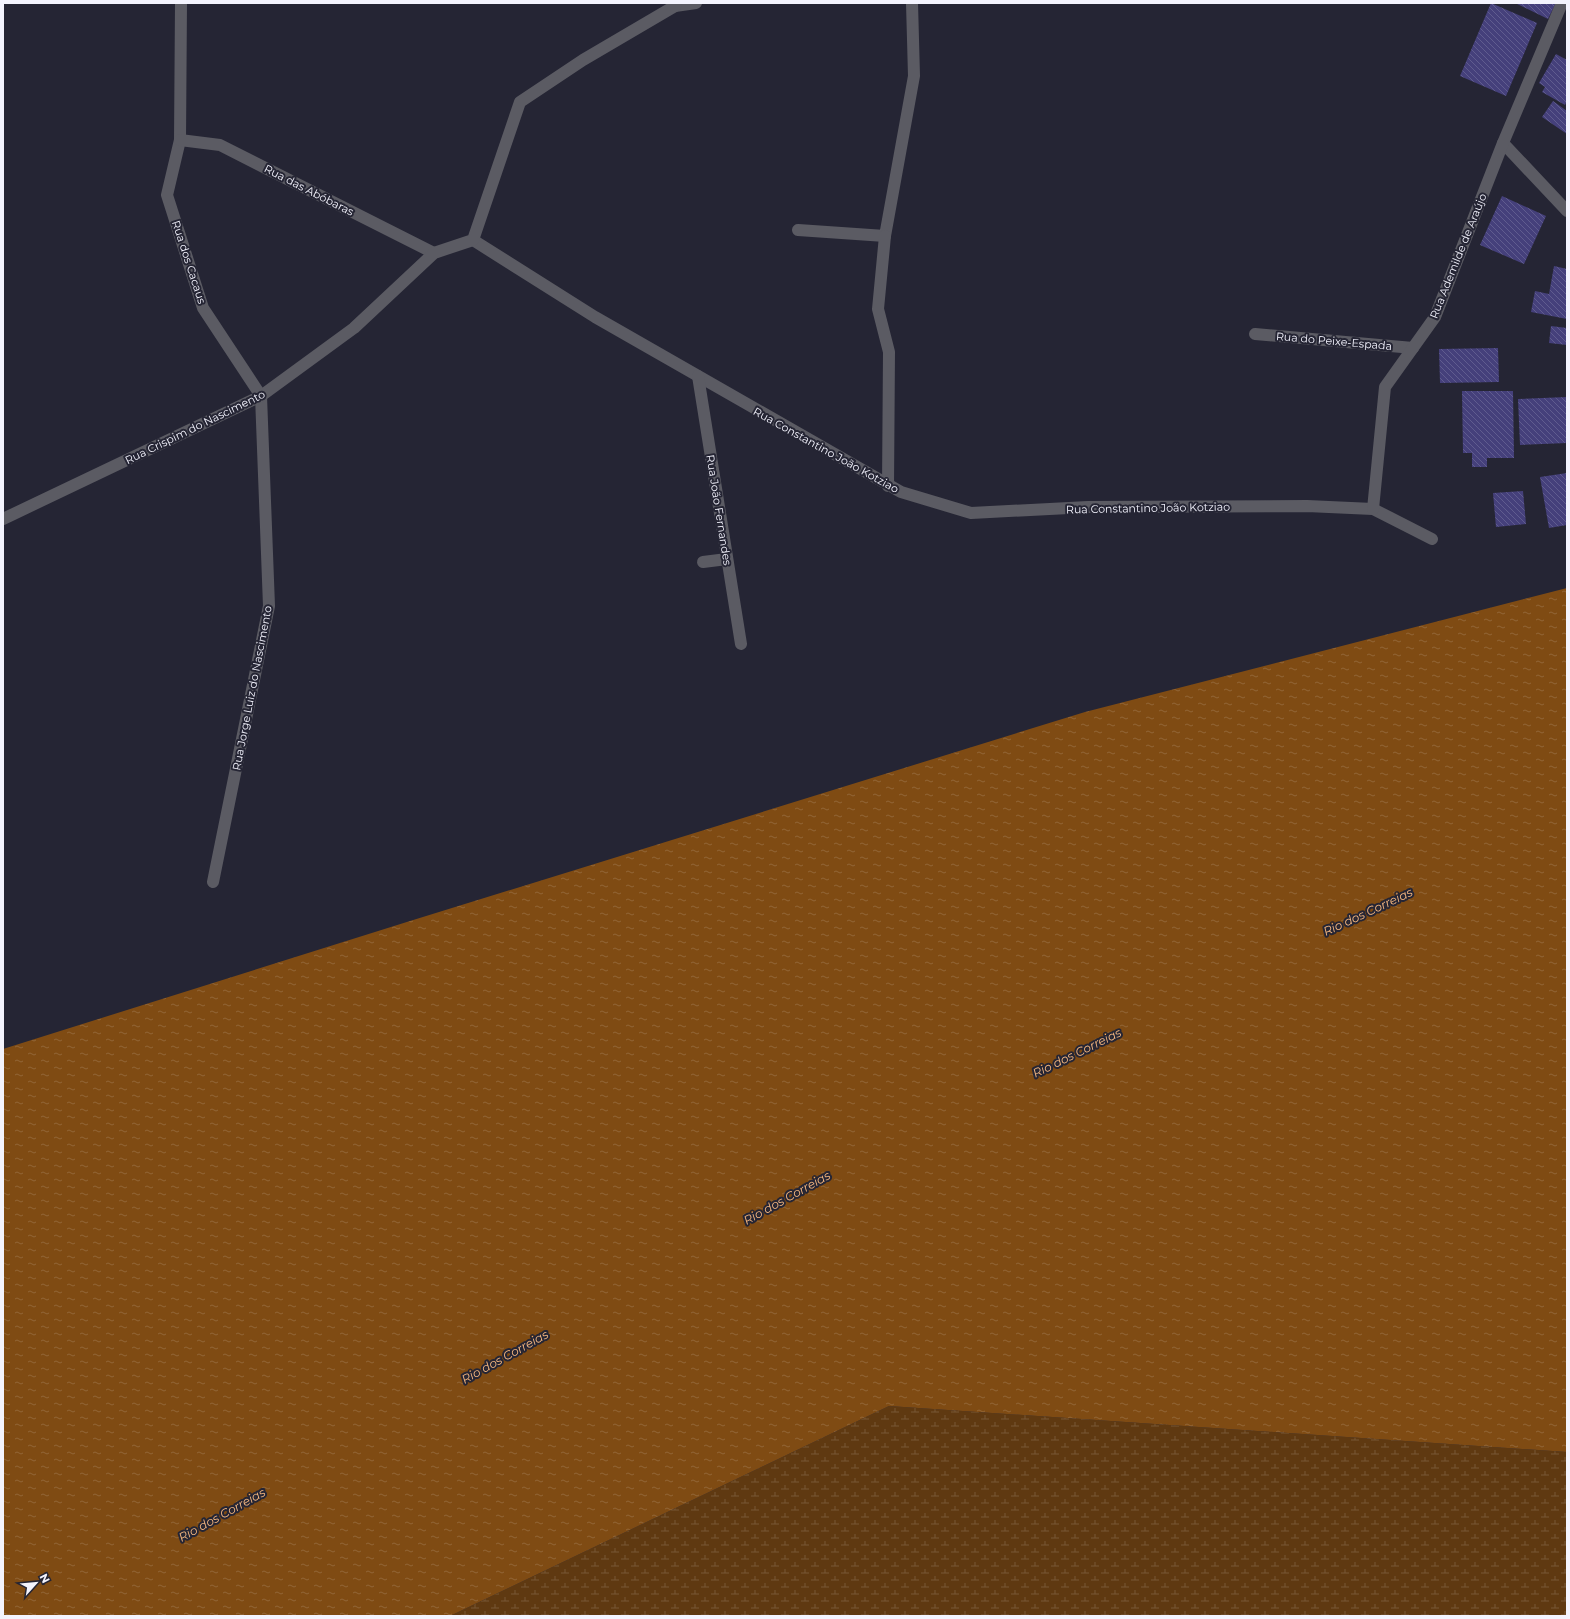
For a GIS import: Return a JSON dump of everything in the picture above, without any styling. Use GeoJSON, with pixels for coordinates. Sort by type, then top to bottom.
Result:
{"type":"FeatureCollection","features":[{"type":"Feature","properties":{"kind":"street","name":"Rua dos Cacaus"},"geometry":{"type":"LineString","coordinates":[[181,3],[180,140],[167,195],[204,308],[261,396]]}},
{"type":"Feature","properties":{"kind":"street"},"geometry":{"type":"LineString","coordinates":[[473,240],[520,102],[583,60],[676,5],[696,3]]}},
{"type":"Feature","properties":{"kind":"street"},"geometry":{"type":"LineString","coordinates":[[888,486],[889,352],[878,309],[885,236],[914,76],[912,3]]}},
{"type":"Feature","properties":{"kind":"street","name":"Rua Ademilde de Araújo"},"geometry":{"type":"LineString","coordinates":[[1373,509],[1385,387],[1434,317],[1503,143],[1562,3]]}},
{"type":"Feature","properties":{"kind":"street","name":"Rua das Abóbaras"},"geometry":{"type":"LineString","coordinates":[[180,140],[220,145],[434,253]]}},
{"type":"Feature","properties":{"kind":"street"},"geometry":{"type":"LineString","coordinates":[[1503,143],[1567,211]]}},
{"type":"Feature","properties":{"kind":"street"},"geometry":{"type":"LineString","coordinates":[[798,230],[885,236]]}},
{"type":"Feature","properties":{"kind":"street","name":"Rua Crispim do Nascimento"},"geometry":{"type":"LineString","coordinates":[[3,519],[261,396],[354,328],[434,253],[473,240]]}},
{"type":"Feature","properties":{"kind":"street","name":"Rua Constantino João Kotziao"},"geometry":{"type":"LineString","coordinates":[[473,240],[596,317],[888,486],[901,492],[971,513],[1096,507],[1307,506],[1373,509],[1432,539]]}},
{"type":"Feature","properties":{"kind":"street","name":"Rua do Peixe-Espada"},"geometry":{"type":"LineString","coordinates":[[1255,334],[1413,348]]}},
{"type":"Feature","properties":{"kind":"street","name":"Rua João Fernandes"},"geometry":{"type":"LineString","coordinates":[[698,376],[741,644]]}},
{"type":"Feature","properties":{"kind":"street","name":"Rua Jorge Luiz do Nascimento"},"geometry":{"type":"LineString","coordinates":[[214,882],[269,606],[261,396]]}},
{"type":"Feature","properties":{"kind":"street"},"geometry":{"type":"LineString","coordinates":[[704,562],[727,559]]}},
{"type":"Feature","properties":{"kind":"green space"},"geometry":{"type":"Polygon","coordinates":[[[889,1406],[1567,1452],[1567,1616],[450,1616],[889,1406]]]}},
{"type":"Feature","properties":{"kind":"water","name":"Rio dos Correias"},"geometry":{"type":"Polygon","coordinates":[[[1567,588],[1567,1452],[889,1406],[450,1616],[3,1616],[3,1049],[1085,712],[1567,588]]]}},
{"type":"Feature","properties":{"kind":"building"},"geometry":{"type":"Polygon","coordinates":[[[1491,3],[1537,23],[1506,96],[1460,76],[1491,3]]]}},
{"type":"Feature","properties":{"kind":"building"},"geometry":{"type":"Polygon","coordinates":[[[1515,3],[1556,3],[1548,19],[1515,3]]]}},
{"type":"Feature","properties":{"kind":"building"},"geometry":{"type":"Polygon","coordinates":[[[1556,54],[1567,60],[1567,101],[1565,105],[1542,92],[1545,87],[1539,83],[1556,54]]]}},
{"type":"Feature","properties":{"kind":"building"},"geometry":{"type":"Polygon","coordinates":[[[1553,101],[1567,111],[1567,134],[1542,117],[1553,101]]]}},
{"type":"Feature","properties":{"kind":"building"},"geometry":{"type":"Polygon","coordinates":[[[1502,196],[1546,216],[1524,264],[1480,245],[1502,196]]]}},
{"type":"Feature","properties":{"kind":"building"},"geometry":{"type":"Polygon","coordinates":[[[1554,266],[1567,269],[1567,319],[1531,312],[1535,291],[1549,294],[1554,266]]]}},
{"type":"Feature","properties":{"kind":"building"},"geometry":{"type":"Polygon","coordinates":[[[1551,326],[1567,328],[1567,345],[1549,343],[1551,326]]]}},
{"type":"Feature","properties":{"kind":"building"},"geometry":{"type":"Polygon","coordinates":[[[1498,348],[1499,382],[1440,383],[1439,349],[1498,348]]]}},
{"type":"Feature","properties":{"kind":"building"},"geometry":{"type":"Polygon","coordinates":[[[1462,391],[1513,391],[1514,458],[1487,458],[1487,467],[1472,467],[1472,453],[1463,453],[1462,391]]]}},
{"type":"Feature","properties":{"kind":"building"},"geometry":{"type":"Polygon","coordinates":[[[1567,397],[1567,443],[1520,445],[1518,399],[1567,397]]]}},
{"type":"Feature","properties":{"kind":"building"},"geometry":{"type":"Polygon","coordinates":[[[1567,473],[1567,525],[1549,528],[1540,477],[1567,473]]]}},
{"type":"Feature","properties":{"kind":"building"},"geometry":{"type":"Polygon","coordinates":[[[1523,491],[1526,524],[1496,527],[1493,493],[1523,491]]]}}]}
